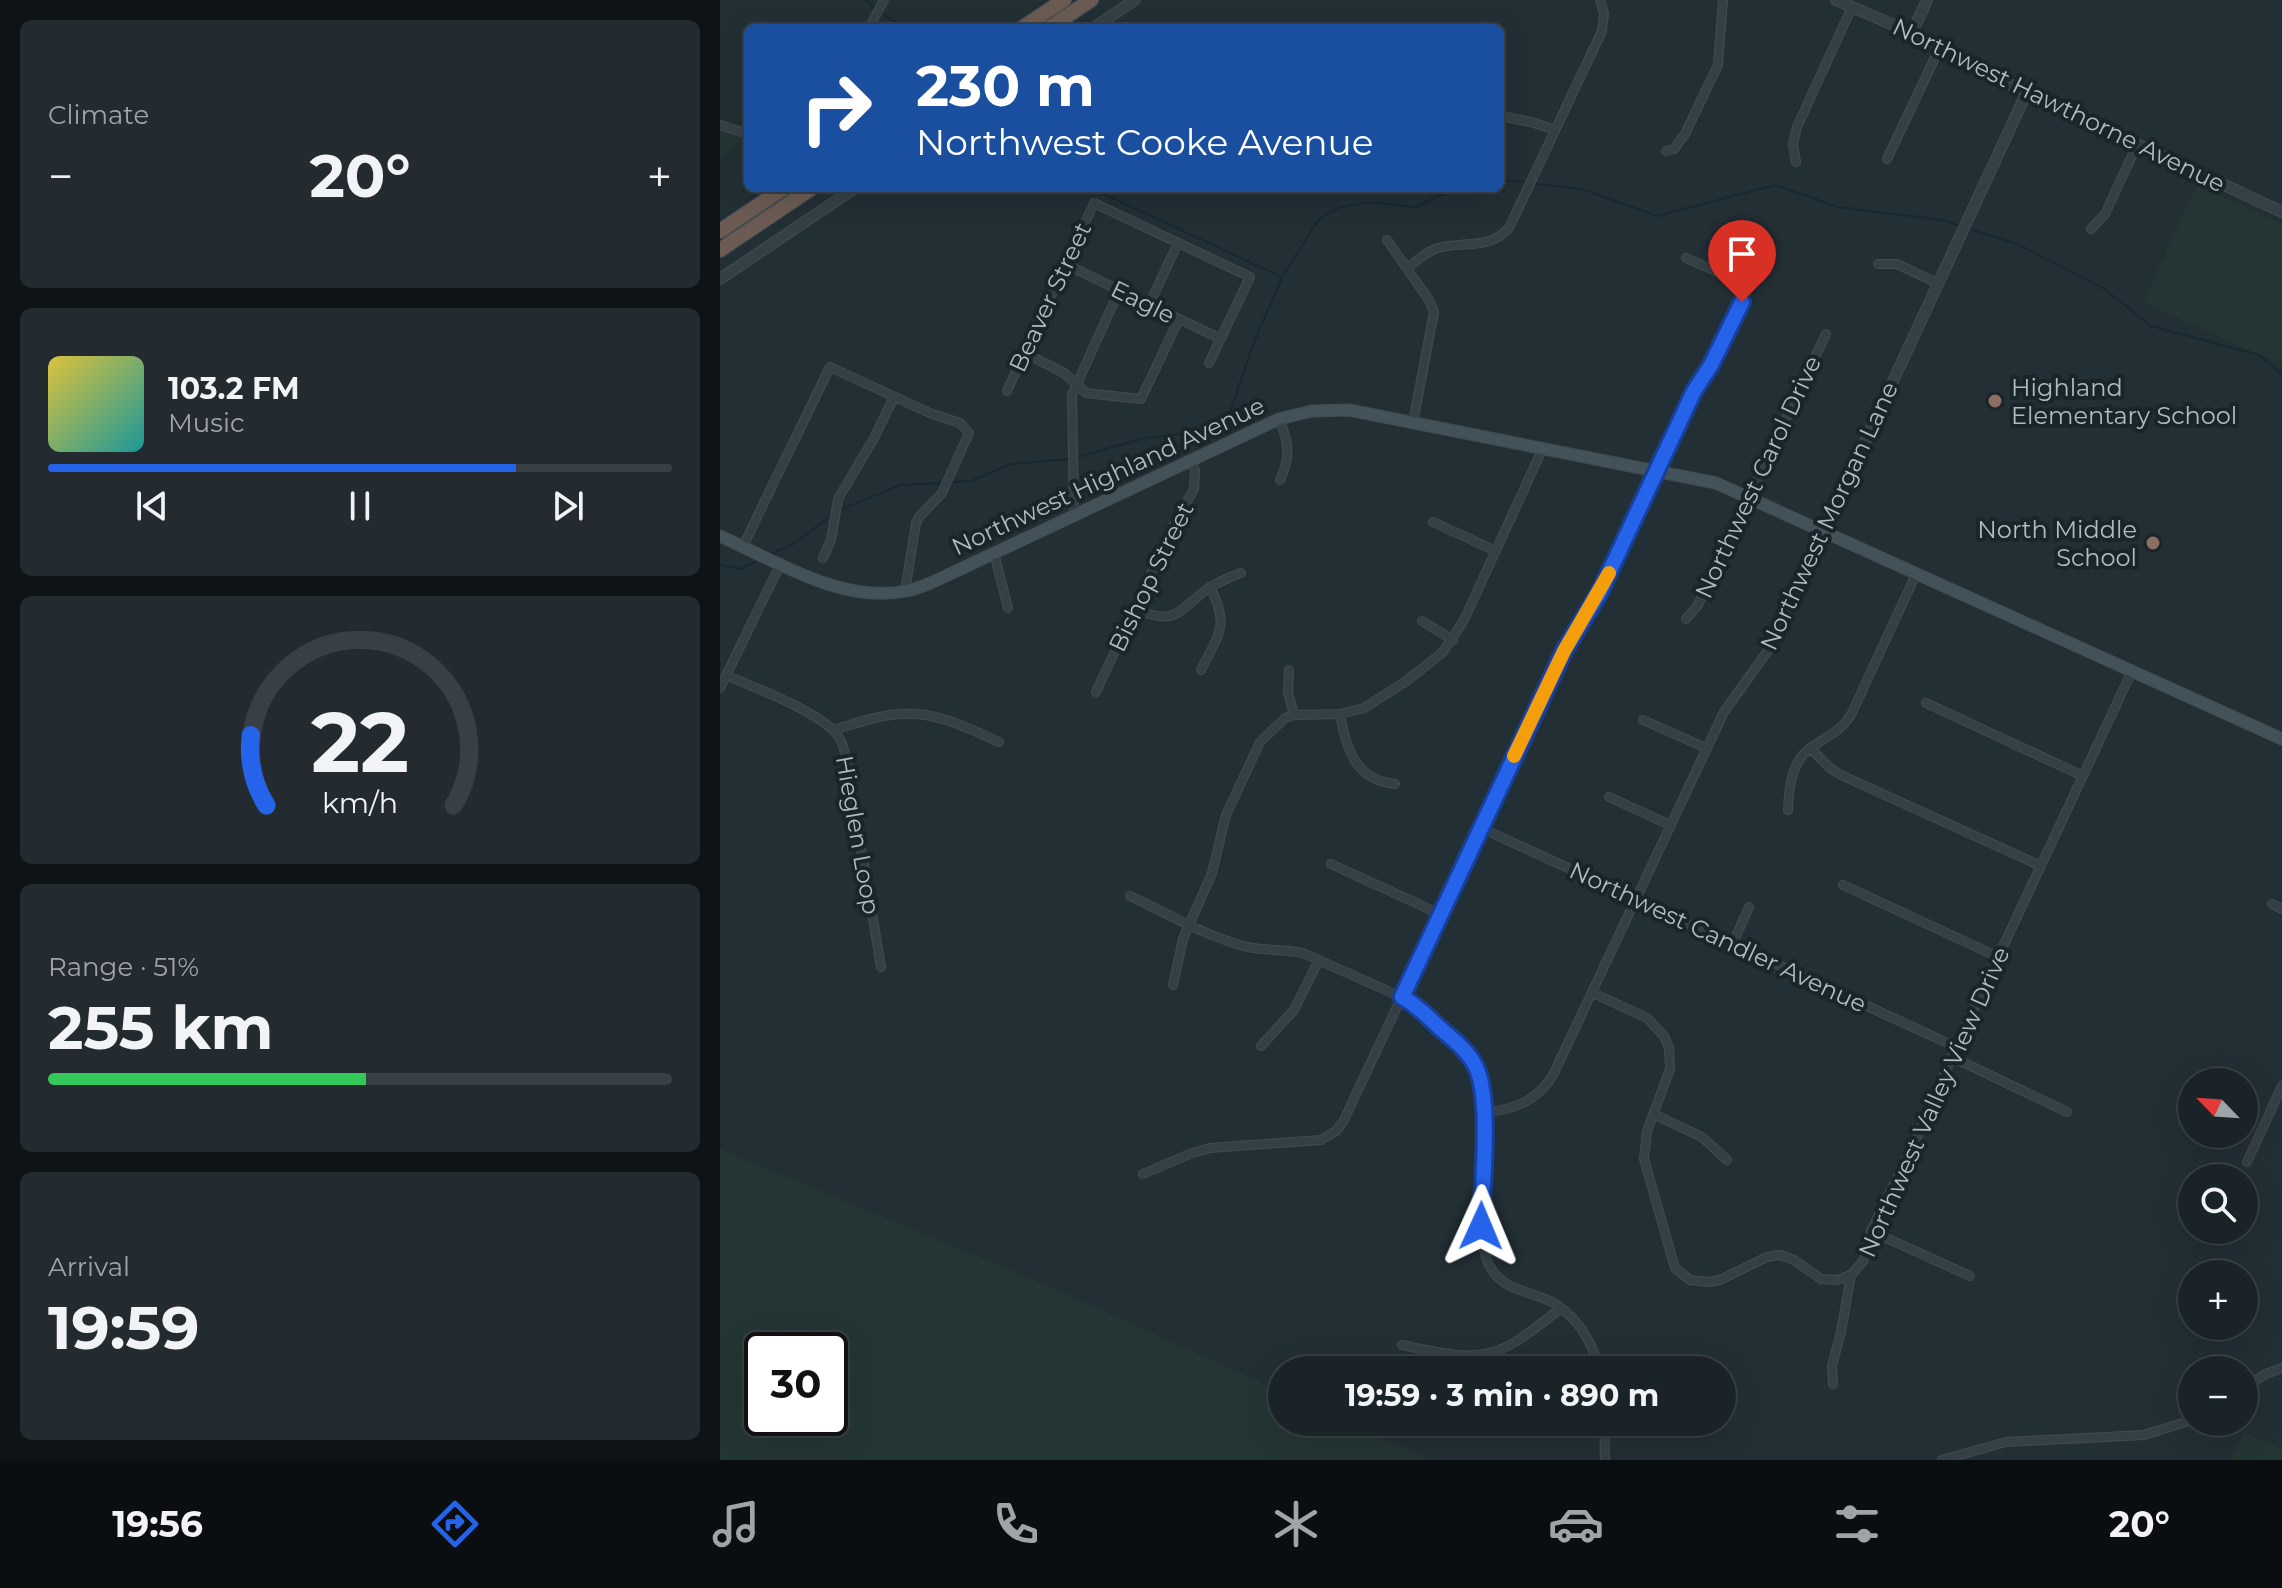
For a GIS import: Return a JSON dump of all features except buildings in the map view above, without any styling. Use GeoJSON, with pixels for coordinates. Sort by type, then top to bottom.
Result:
{"type":"FeatureCollection","features":[{"type":"Feature","properties":{"kind":"highway"},"geometry":{"type":"LineString","coordinates":[[1028,24],[1064,0]]}},
{"type":"Feature","properties":{"kind":"highway"},"geometry":{"type":"LineString","coordinates":[[1055,24],[1091,0]]}},
{"type":"Feature","properties":{"kind":"highway"},"geometry":{"type":"LineString","coordinates":[[720,231],[778,192]]}},
{"type":"Feature","properties":{"kind":"highway"},"geometry":{"type":"LineString","coordinates":[[720,250],[806,192]]}},
{"type":"Feature","properties":{"kind":"main road","name":"Northwest Highland Avenue"},"geometry":{"type":"LineString","coordinates":[[720,536],[829,585],[853,592],[905,591],[934,582],[1279,419],[1338,409],[1716,483],[2282,739]]}},
{"type":"Feature","properties":{"kind":"street"},"geometry":{"type":"LineString","coordinates":[[871,24],[884,0]]}},
{"type":"Feature","properties":{"kind":"street"},"geometry":{"type":"LineString","coordinates":[[1099,24],[1135,0]]}},
{"type":"Feature","properties":{"kind":"street"},"geometry":{"type":"LineString","coordinates":[[1407,269],[1434,250],[1487,243],[1504,234],[1602,31],[1604,13],[1600,0]]}},
{"type":"Feature","properties":{"kind":"street"},"geometry":{"type":"LineString","coordinates":[[1666,151],[1674,149],[1685,134],[1718,65],[1723,0]]}},
{"type":"Feature","properties":{"kind":"street","name":"Northwest Hawthorne Avenue"},"geometry":{"type":"LineString","coordinates":[[1836,0],[1912,33],[1973,66],[2282,212]]}},
{"type":"Feature","properties":{"kind":"street"},"geometry":{"type":"LineString","coordinates":[[1912,33],[1927,0]]}},
{"type":"Feature","properties":{"kind":"street"},"geometry":{"type":"LineString","coordinates":[[1796,162],[1793,144],[1797,127],[1852,7]]}},
{"type":"Feature","properties":{"kind":"street"},"geometry":{"type":"LineString","coordinates":[[1887,159],[1940,47]]}},
{"type":"Feature","properties":{"kind":"street","name":"Northwest Morgan Lane"},"geometry":{"type":"LineString","coordinates":[[1484,1113],[1519,1107],[1540,1093],[1553,1075],[1729,702],[1769,649],[2027,92]]}},
{"type":"Feature","properties":{"kind":"street"},"geometry":{"type":"LineString","coordinates":[[1504,117],[1555,130]]}},
{"type":"Feature","properties":{"kind":"street"},"geometry":{"type":"LineString","coordinates":[[720,125],[744,133]]}},
{"type":"Feature","properties":{"kind":"street"},"geometry":{"type":"LineString","coordinates":[[2091,229],[2105,214],[2137,145]]}},
{"type":"Feature","properties":{"kind":"street"},"geometry":{"type":"LineString","coordinates":[[720,279],[849,192]]}},
{"type":"Feature","properties":{"kind":"street","name":"Beaver Street"},"geometry":{"type":"LineString","coordinates":[[1007,391],[1094,203],[1178,243]]}},
{"type":"Feature","properties":{"kind":"street"},"geometry":{"type":"LineString","coordinates":[[1387,240],[1432,304],[1434,312],[1413,423]]}},
{"type":"Feature","properties":{"kind":"street"},"geometry":{"type":"LineString","coordinates":[[1149,305],[1178,243],[1250,277],[1209,363]]}},
{"type":"Feature","properties":{"kind":"street"},"geometry":{"type":"LineString","coordinates":[[1143,1174],[1210,1148],[1311,1141],[1329,1136],[1343,1122],[1564,651],[1600,592],[1694,391],[1717,354],[1749,286],[1686,258]]}},
{"type":"Feature","properties":{"kind":"street","name":"Eagle"},"geometry":{"type":"LineString","coordinates":[[1065,264],[1221,339]]}},
{"type":"Feature","properties":{"kind":"street"},"geometry":{"type":"LineString","coordinates":[[1878,264],[1897,264],[1937,283]]}},
{"type":"Feature","properties":{"kind":"street"},"geometry":{"type":"LineString","coordinates":[[1074,515],[1072,408],[1075,385],[1119,291]]}},
{"type":"Feature","properties":{"kind":"street"},"geometry":{"type":"LineString","coordinates":[[1025,353],[1064,373],[1090,395],[1141,399],[1179,319]]}},
{"type":"Feature","properties":{"kind":"street","name":"Northwest Carol Drive"},"geometry":{"type":"LineString","coordinates":[[1686,619],[1698,605],[1826,334]]}},
{"type":"Feature","properties":{"kind":"street"},"geometry":{"type":"LineString","coordinates":[[743,546],[830,367],[932,414],[960,423],[969,433],[942,493],[916,523],[905,591]]}},
{"type":"Feature","properties":{"kind":"street"},"geometry":{"type":"LineString","coordinates":[[823,558],[831,540],[838,499],[881,426],[894,397]]}},
{"type":"Feature","properties":{"kind":"street"},"geometry":{"type":"LineString","coordinates":[[1279,419],[1289,451],[1280,480]]}},
{"type":"Feature","properties":{"kind":"street"},"geometry":{"type":"LineString","coordinates":[[1173,985],[1189,924],[1212,873],[1226,815],[1251,758],[1268,732],[1285,718],[1294,715],[1340,714],[1364,708],[1428,666],[1453,640],[1542,450]]}},
{"type":"Feature","properties":{"kind":"street","name":"Bishop Street"},"geometry":{"type":"LineString","coordinates":[[1096,692],[1182,508],[1194,489],[1195,471],[1191,460]]}},
{"type":"Feature","properties":{"kind":"street"},"geometry":{"type":"LineString","coordinates":[[1433,522],[1496,551]]}},
{"type":"Feature","properties":{"kind":"street"},"geometry":{"type":"LineString","coordinates":[[994,553],[1008,608]]}},
{"type":"Feature","properties":{"kind":"street"},"geometry":{"type":"LineString","coordinates":[[720,688],[781,563]]}},
{"type":"Feature","properties":{"kind":"street"},"geometry":{"type":"LineString","coordinates":[[1788,810],[1792,775],[1802,755],[1836,733],[1851,715],[1917,572]]}},
{"type":"Feature","properties":{"kind":"street"},"geometry":{"type":"LineString","coordinates":[[1135,609],[1156,617],[1172,616],[1186,609],[1210,587],[1241,573]]}},
{"type":"Feature","properties":{"kind":"street"},"geometry":{"type":"LineString","coordinates":[[1201,670],[1222,624],[1221,607],[1210,587]]}},
{"type":"Feature","properties":{"kind":"street"},"geometry":{"type":"LineString","coordinates":[[1422,621],[1453,640]]}},
{"type":"Feature","properties":{"kind":"street"},"geometry":{"type":"LineString","coordinates":[[1289,670],[1288,692],[1294,715]]}},
{"type":"Feature","properties":{"kind":"street","name":"Northwest Valley View Drive"},"geometry":{"type":"LineString","coordinates":[[1593,993],[1647,1018],[1664,1036],[1671,1058],[1670,1069],[1647,1131],[1644,1159],[1671,1258],[1682,1275],[1699,1282],[1709,1282],[1774,1255],[1794,1260],[1821,1279],[1837,1280],[1851,1275],[1864,1260],[1871,1231],[1925,1121],[1956,1047],[2132,671]]}},
{"type":"Feature","properties":{"kind":"street","name":"Hieglen Loop"},"geometry":{"type":"LineString","coordinates":[[726,675],[804,711],[833,730],[841,742],[881,967]]}},
{"type":"Feature","properties":{"kind":"street"},"geometry":{"type":"LineString","coordinates":[[1926,703],[2083,776]]}},
{"type":"Feature","properties":{"kind":"street"},"geometry":{"type":"LineString","coordinates":[[833,730],[890,715],[918,714],[952,722],[999,742]]}},
{"type":"Feature","properties":{"kind":"street"},"geometry":{"type":"LineString","coordinates":[[1340,714],[1346,745],[1355,763],[1370,777],[1395,784]]}},
{"type":"Feature","properties":{"kind":"street"},"geometry":{"type":"LineString","coordinates":[[1643,720],[1706,748]]}},
{"type":"Feature","properties":{"kind":"street"},"geometry":{"type":"LineString","coordinates":[[1810,748],[1831,769],[1843,776],[2041,866]]}},
{"type":"Feature","properties":{"kind":"street"},"geometry":{"type":"LineString","coordinates":[[1609,797],[1670,825]]}},
{"type":"Feature","properties":{"kind":"street","name":"Northwest Candler Avenue"},"geometry":{"type":"LineString","coordinates":[[1481,828],[1956,1047]]}},
{"type":"Feature","properties":{"kind":"street"},"geometry":{"type":"LineString","coordinates":[[1331,864],[1440,914]]}},
{"type":"Feature","properties":{"kind":"street"},"geometry":{"type":"LineString","coordinates":[[1843,885],[1998,957]]}},
{"type":"Feature","properties":{"kind":"street"},"geometry":{"type":"LineString","coordinates":[[1130,896],[1239,945],[1291,950],[1319,960],[1402,997],[1421,1010],[1474,1063],[1483,1091],[1481,1226],[1482,1245],[1489,1269],[1502,1282],[1561,1308],[1584,1333],[1596,1356]]}},
{"type":"Feature","properties":{"kind":"street"},"geometry":{"type":"LineString","coordinates":[[2272,904],[2282,909]]}},
{"type":"Feature","properties":{"kind":"street"},"geometry":{"type":"LineString","coordinates":[[1733,943],[1749,907]]}},
{"type":"Feature","properties":{"kind":"street"},"geometry":{"type":"LineString","coordinates":[[1261,1046],[1294,1010],[1319,960]]}},
{"type":"Feature","properties":{"kind":"street"},"geometry":{"type":"LineString","coordinates":[[1952,1057],[2067,1112]]}},
{"type":"Feature","properties":{"kind":"street"},"geometry":{"type":"LineString","coordinates":[[2247,1162],[2282,1086]]}},
{"type":"Feature","properties":{"kind":"street"},"geometry":{"type":"LineString","coordinates":[[1653,1114],[1702,1137],[1727,1160]]}},
{"type":"Feature","properties":{"kind":"street"},"geometry":{"type":"LineString","coordinates":[[1871,1231],[1970,1276]]}},
{"type":"Feature","properties":{"kind":"street"},"geometry":{"type":"LineString","coordinates":[[1833,1384],[1832,1366],[1851,1275]]}},
{"type":"Feature","properties":{"kind":"street"},"geometry":{"type":"LineString","coordinates":[[1402,1345],[1459,1356],[1480,1356],[1504,1350],[1516,1343],[1561,1308]]}},
{"type":"Feature","properties":{"kind":"street"},"geometry":{"type":"LineString","coordinates":[[2258,1379],[2282,1368]]}},
{"type":"Feature","properties":{"kind":"street"},"geometry":{"type":"LineString","coordinates":[[1942,1460],[2006,1442],[2144,1435],[2178,1424]]}},
{"type":"Feature","properties":{"kind":"street"},"geometry":{"type":"LineString","coordinates":[[1604,1436],[1605,1460]]}},
{"type":"Feature","properties":{"kind":"shaded area"},"geometry":{"type":"Polygon","coordinates":[[[720,122],[744,133],[744,138],[720,158],[720,122]]]}},
{"type":"Feature","properties":{"kind":"shaded area"},"geometry":{"type":"Polygon","coordinates":[[[2197,185],[2282,224],[2282,365],[2143,302],[2197,185]]]}},
{"type":"Feature","properties":{"kind":"shaded area"},"geometry":{"type":"Polygon","coordinates":[[[720,1149],[1046,1285],[1268,1386],[1268,1436],[1378,1436],[1430,1460],[720,1460],[720,1149]]]}},
{"type":"Feature","properties":{"kind":"shaded area"},"geometry":{"type":"Polygon","coordinates":[[[2242,1436],[2253,1436],[2282,1449],[2282,1460],[2231,1460],[2242,1436]]]}},
{"type":"Feature","properties":{"kind":"waterway"},"geometry":{"type":"LineString","coordinates":[[866,0],[877,10]]}},
{"type":"Feature","properties":{"kind":"waterway"},"geometry":{"type":"LineString","coordinates":[[882,13],[897,24]]}},
{"type":"Feature","properties":{"kind":"waterway"},"geometry":{"type":"LineString","coordinates":[[1504,180],[1524,182]]}},
{"type":"Feature","properties":{"kind":"waterway"},"geometry":{"type":"LineString","coordinates":[[1537,184],[1582,189],[1657,216],[1775,185],[1838,207],[1943,220],[1958,225]]}},
{"type":"Feature","properties":{"kind":"waterway"},"geometry":{"type":"LineString","coordinates":[[1100,192],[1282,277]]}},
{"type":"Feature","properties":{"kind":"waterway"},"geometry":{"type":"LineString","coordinates":[[1074,458],[1144,438],[1218,430],[1227,421],[1254,342],[1282,277],[1319,219],[1338,208],[1368,202],[1415,207],[1447,192]]}},
{"type":"Feature","properties":{"kind":"waterway"},"geometry":{"type":"LineString","coordinates":[[1970,229],[2017,244],[2103,288],[2151,326],[2259,355],[2282,374]]}},
{"type":"Feature","properties":{"kind":"waterway"},"geometry":{"type":"LineString","coordinates":[[950,482],[971,481],[1011,464],[1068,459]]}},
{"type":"Feature","properties":{"kind":"waterway"},"geometry":{"type":"LineString","coordinates":[[840,510],[900,485],[944,483]]}},
{"type":"Feature","properties":{"kind":"waterway"},"geometry":{"type":"LineString","coordinates":[[769,555],[793,544],[831,516]]}},
{"type":"Feature","properties":{"kind":"waterway"},"geometry":{"type":"LineString","coordinates":[[720,565],[740,569],[760,560]]}},
{"type":"Feature","properties":{"kind":"slow traffic"},"geometry":{"type":"LineString","coordinates":[[1514,756],[1564,651],[1609,573]]}},
{"type":"Feature","properties":{"kind":"place","name":"Highland Elementary School"},"geometry":{"type":"Point","coordinates":[1995,401]}},
{"type":"Feature","properties":{"kind":"place","name":"North Middle School"},"geometry":{"type":"Point","coordinates":[2153,543]}},
{"type":"Feature","properties":{"kind":"route"},"geometry":{"type":"LineString","coordinates":[[1481,1226],[1484,1113],[1483,1091],[1477,1070],[1460,1047],[1421,1010],[1402,997],[1564,651],[1600,592],[1694,391],[1711,365],[1742,302]]}}]}
